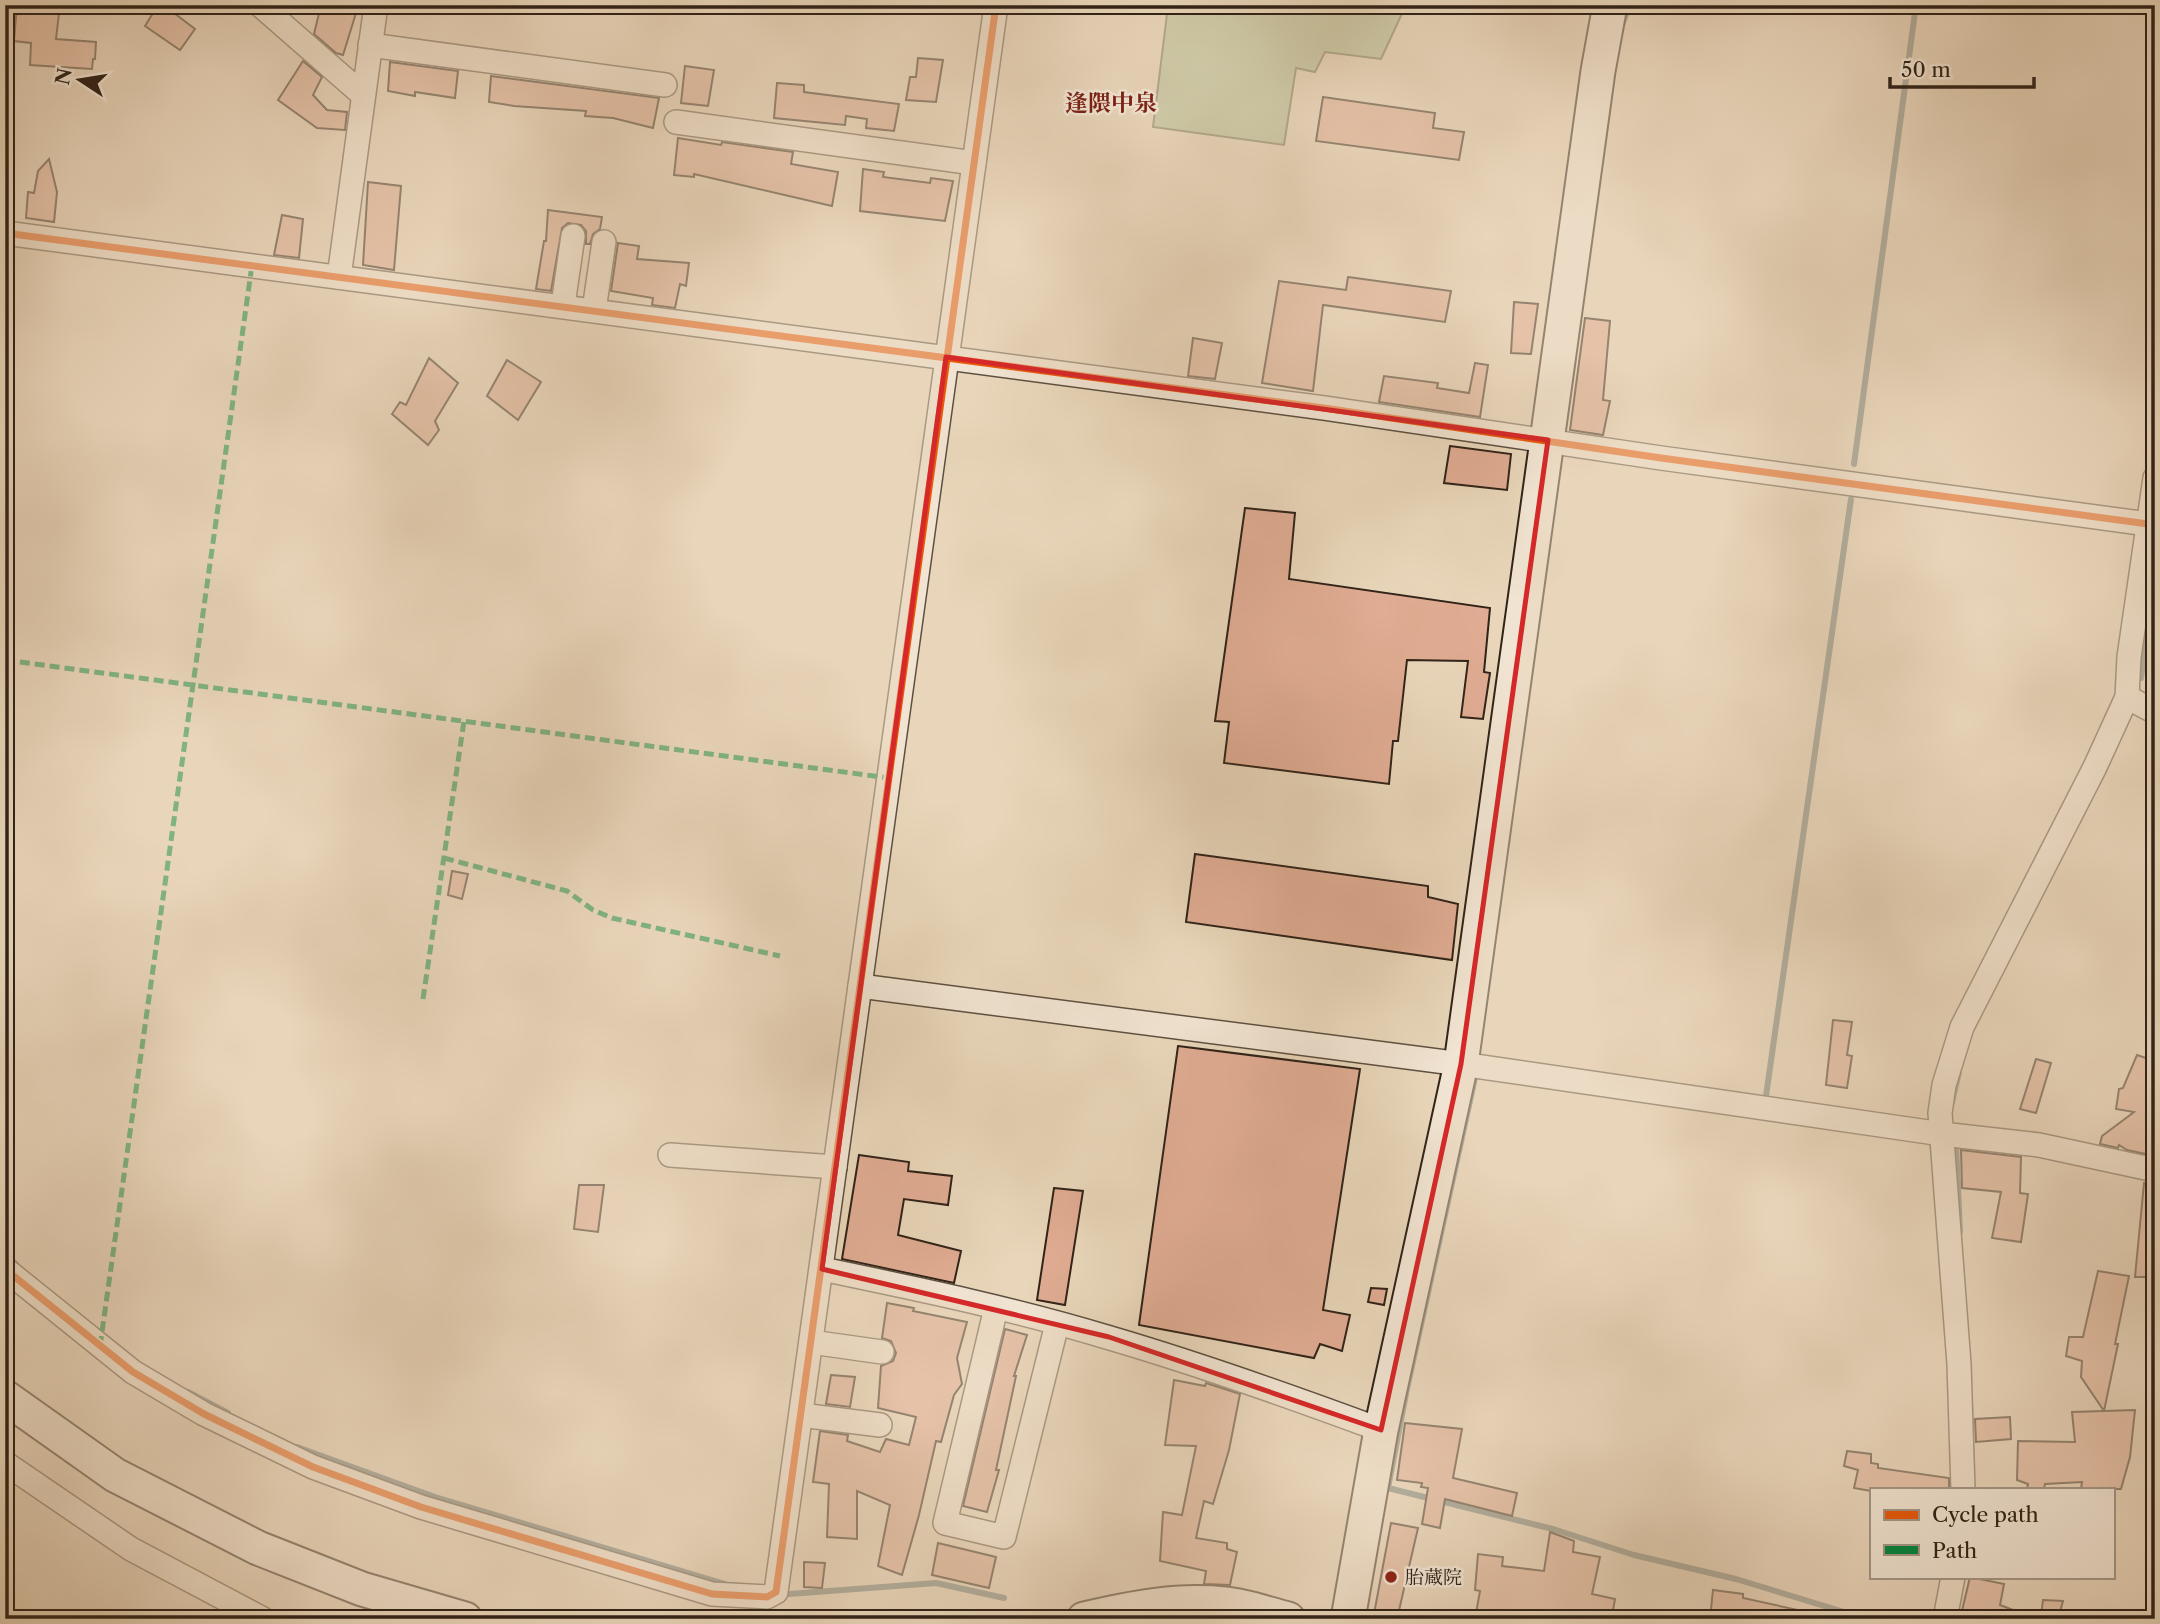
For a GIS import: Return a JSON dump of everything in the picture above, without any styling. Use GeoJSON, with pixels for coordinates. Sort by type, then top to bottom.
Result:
{"type":"FeatureCollection","features":[{"type":"Feature","properties":{"kind":"street"},"geometry":{"type":"LineString","coordinates":[[260,5],[362,94]]}},
{"type":"Feature","properties":{"kind":"street"},"geometry":{"type":"LineString","coordinates":[[339,277],[376,5]]}},
{"type":"Feature","properties":{"kind":"street"},"geometry":{"type":"LineString","coordinates":[[5,1269],[133,1372],[204,1414],[313,1467],[421,1507],[712,1594],[767,1597],[776,1592],[996,5]]}},
{"type":"Feature","properties":{"kind":"street"},"geometry":{"type":"LineString","coordinates":[[1348,1619],[1381,1430],[1461,1064],[1598,71],[1611,5]]}},
{"type":"Feature","properties":{"kind":"street"},"geometry":{"type":"LineString","coordinates":[[370,45],[665,86]]}},
{"type":"Feature","properties":{"kind":"street"},"geometry":{"type":"LineString","coordinates":[[676,122],[974,163]]}},
{"type":"Feature","properties":{"kind":"street"},"geometry":{"type":"LineString","coordinates":[[5,233],[946,357],[2148,524]]}},
{"type":"Feature","properties":{"kind":"street"},"geometry":{"type":"LineString","coordinates":[[563,306],[573,236]]}},
{"type":"Feature","properties":{"kind":"street"},"geometry":{"type":"LineString","coordinates":[[594,310],[604,242]]}},
{"type":"Feature","properties":{"kind":"street"},"geometry":{"type":"LineString","coordinates":[[1963,1488],[1959,1364],[1940,1113],[1944,1085],[1962,1027],[2095,767],[2127,697],[2129,657],[2155,478]]}},
{"type":"Feature","properties":{"kind":"street"},"geometry":{"type":"LineString","coordinates":[[2127,697],[2155,712]]}},
{"type":"Feature","properties":{"kind":"street"},"geometry":{"type":"LineString","coordinates":[[860,986],[1461,1064],[1942,1134],[2039,1145],[2155,1170]]}},
{"type":"Feature","properties":{"kind":"street"},"geometry":{"type":"LineString","coordinates":[[670,1155],[835,1167]]}},
{"type":"Feature","properties":{"kind":"street"},"geometry":{"type":"LineString","coordinates":[[821,1269],[996,1308],[1109,1337],[1263,1387],[1381,1430]]}},
{"type":"Feature","properties":{"kind":"street"},"geometry":{"type":"LineString","coordinates":[[996,1308],[945,1523],[1004,1537],[1057,1324]]}},
{"type":"Feature","properties":{"kind":"street"},"geometry":{"type":"LineString","coordinates":[[811,1342],[882,1352]]}},
{"type":"Feature","properties":{"kind":"street"},"geometry":{"type":"LineString","coordinates":[[5,1397],[116,1475],[258,1548],[362,1589],[466,1619]]}},
{"type":"Feature","properties":{"kind":"street"},"geometry":{"type":"LineString","coordinates":[[801,1415],[880,1425]]}},
{"type":"Feature","properties":{"kind":"street"},"geometry":{"type":"LineString","coordinates":[[5,1462],[59,1502],[131,1549],[263,1619]]}},
{"type":"Feature","properties":{"kind":"street"},"geometry":{"type":"LineString","coordinates":[[1945,1619],[1953,1578]]}},
{"type":"Feature","properties":{"kind":"street"},"geometry":{"type":"LineString","coordinates":[[204,1589],[243,1619]]}},
{"type":"Feature","properties":{"kind":"street"},"geometry":{"type":"LineString","coordinates":[[1084,1619],[1151,1604],[1225,1604],[1288,1619]]}},
{"type":"Feature","properties":{"kind":"highlighted area"},"geometry":{"type":"Polygon","coordinates":[[[946,357],[1548,440],[1461,1064],[1381,1430],[1109,1337],[822,1269],[946,357]]]}},
{"type":"Feature","properties":{"kind":"green space"},"geometry":{"type":"Polygon","coordinates":[[[1171,5],[1406,5],[1381,59],[1325,52],[1315,72],[1296,68],[1284,145],[1153,127],[1167,14],[1171,5]]]}},
{"type":"Feature","properties":{"kind":"building"},"geometry":{"type":"Polygon","coordinates":[[[17,5],[60,5],[56,39],[96,42],[92,69],[30,65],[31,43],[14,41],[17,5]]]}},
{"type":"Feature","properties":{"kind":"building"},"geometry":{"type":"Polygon","coordinates":[[[158,5],[179,5],[174,13],[195,29],[180,50],[145,26],[158,5]]]}},
{"type":"Feature","properties":{"kind":"building"},"geometry":{"type":"Polygon","coordinates":[[[321,5],[356,13],[343,55],[336,53],[314,34],[321,5]]]}},
{"type":"Feature","properties":{"kind":"building"},"geometry":{"type":"Polygon","coordinates":[[[918,58],[943,60],[936,102],[906,100],[910,77],[916,77],[918,58]]]}},
{"type":"Feature","properties":{"kind":"building"},"geometry":{"type":"Polygon","coordinates":[[[303,61],[322,77],[313,95],[327,110],[347,112],[345,130],[317,128],[278,100],[303,61]]]}},
{"type":"Feature","properties":{"kind":"building"},"geometry":{"type":"Polygon","coordinates":[[[390,62],[458,71],[455,98],[415,92],[415,96],[388,91],[390,62]]]}},
{"type":"Feature","properties":{"kind":"building"},"geometry":{"type":"Polygon","coordinates":[[[685,66],[714,70],[708,106],[681,103],[685,66]]]}},
{"type":"Feature","properties":{"kind":"building"},"geometry":{"type":"Polygon","coordinates":[[[491,76],[659,98],[653,128],[613,118],[585,116],[586,111],[489,102],[491,76]]]}},
{"type":"Feature","properties":{"kind":"building"},"geometry":{"type":"Polygon","coordinates":[[[777,83],[804,85],[804,92],[899,104],[894,131],[866,128],[867,119],[846,116],[845,125],[774,118],[777,83]]]}},
{"type":"Feature","properties":{"kind":"building"},"geometry":{"type":"Polygon","coordinates":[[[1323,97],[1435,113],[1433,128],[1464,132],[1459,160],[1316,141],[1323,97]]]}},
{"type":"Feature","properties":{"kind":"building"},"geometry":{"type":"Polygon","coordinates":[[[678,138],[793,152],[791,164],[838,172],[832,206],[694,174],[694,177],[674,175],[678,138]]]}},
{"type":"Feature","properties":{"kind":"building"},"geometry":{"type":"Polygon","coordinates":[[[49,159],[57,192],[54,222],[26,218],[28,192],[34,193],[38,171],[49,159]]]}},
{"type":"Feature","properties":{"kind":"building"},"geometry":{"type":"Polygon","coordinates":[[[863,169],[884,172],[883,177],[930,183],[931,178],[953,181],[945,221],[860,211],[863,169]]]}},
{"type":"Feature","properties":{"kind":"building"},"geometry":{"type":"Polygon","coordinates":[[[368,182],[401,186],[394,270],[363,265],[368,182]]]}},
{"type":"Feature","properties":{"kind":"building"},"geometry":{"type":"Polygon","coordinates":[[[548,210],[602,217],[600,229],[593,234],[590,244],[586,244],[586,231],[581,225],[568,223],[562,228],[551,291],[536,289],[546,241],[548,210]]]}},
{"type":"Feature","properties":{"kind":"building"},"geometry":{"type":"Polygon","coordinates":[[[282,215],[303,219],[299,258],[274,255],[282,215]]]}},
{"type":"Feature","properties":{"kind":"building"},"geometry":{"type":"Polygon","coordinates":[[[618,243],[639,246],[637,259],[689,263],[686,286],[680,284],[675,308],[652,305],[653,298],[611,291],[618,243]]]}},
{"type":"Feature","properties":{"kind":"building"},"geometry":{"type":"Polygon","coordinates":[[[1348,277],[1451,291],[1445,322],[1323,305],[1313,391],[1262,383],[1279,281],[1346,290],[1348,277]]]}},
{"type":"Feature","properties":{"kind":"building"},"geometry":{"type":"Polygon","coordinates":[[[1514,302],[1538,304],[1531,354],[1511,353],[1514,302]]]}},
{"type":"Feature","properties":{"kind":"building"},"geometry":{"type":"Polygon","coordinates":[[[1585,318],[1610,321],[1603,400],[1610,401],[1603,435],[1570,430],[1585,318]]]}},
{"type":"Feature","properties":{"kind":"building"},"geometry":{"type":"Polygon","coordinates":[[[1193,338],[1222,343],[1215,379],[1188,376],[1193,338]]]}},
{"type":"Feature","properties":{"kind":"building"},"geometry":{"type":"Polygon","coordinates":[[[429,358],[458,383],[435,421],[439,430],[428,445],[392,414],[400,402],[406,405],[429,358]]]}},
{"type":"Feature","properties":{"kind":"building"},"geometry":{"type":"Polygon","coordinates":[[[507,360],[541,382],[518,420],[487,396],[507,360]]]}},
{"type":"Feature","properties":{"kind":"building"},"geometry":{"type":"Polygon","coordinates":[[[1475,363],[1488,365],[1480,417],[1379,402],[1384,376],[1438,383],[1437,388],[1469,393],[1475,363]]]}},
{"type":"Feature","properties":{"kind":"building"},"geometry":{"type":"Polygon","coordinates":[[[1450,446],[1511,454],[1507,490],[1444,483],[1450,446]]]}},
{"type":"Feature","properties":{"kind":"building"},"geometry":{"type":"Polygon","coordinates":[[[1245,508],[1295,513],[1289,579],[1490,608],[1484,672],[1490,673],[1483,719],[1461,717],[1468,661],[1407,660],[1398,741],[1393,741],[1389,784],[1224,763],[1229,722],[1215,721],[1245,508]]]}},
{"type":"Feature","properties":{"kind":"building"},"geometry":{"type":"Polygon","coordinates":[[[1195,854],[1428,886],[1428,897],[1458,904],[1452,960],[1186,922],[1195,854]]]}},
{"type":"Feature","properties":{"kind":"building"},"geometry":{"type":"Polygon","coordinates":[[[452,871],[468,874],[462,899],[448,895],[452,871]]]}},
{"type":"Feature","properties":{"kind":"building"},"geometry":{"type":"Polygon","coordinates":[[[1833,1020],[1852,1022],[1847,1055],[1852,1056],[1847,1088],[1826,1085],[1833,1020]]]}},
{"type":"Feature","properties":{"kind":"building"},"geometry":{"type":"Polygon","coordinates":[[[1178,1046],[1360,1069],[1323,1310],[1350,1315],[1342,1351],[1320,1344],[1314,1358],[1139,1325],[1178,1046]]]}},
{"type":"Feature","properties":{"kind":"building"},"geometry":{"type":"Polygon","coordinates":[[[2137,1055],[2155,1061],[2155,1156],[2127,1150],[2119,1145],[2118,1148],[2100,1144],[2102,1136],[2134,1112],[2116,1109],[2119,1089],[2123,1088],[2137,1055]]]}},
{"type":"Feature","properties":{"kind":"building"},"geometry":{"type":"Polygon","coordinates":[[[2036,1059],[2051,1063],[2036,1113],[2020,1109],[2036,1059]]]}},
{"type":"Feature","properties":{"kind":"building"},"geometry":{"type":"Polygon","coordinates":[[[1961,1150],[2021,1157],[2020,1193],[2028,1194],[2021,1242],[1992,1238],[2001,1192],[1962,1188],[1961,1150]]]}},
{"type":"Feature","properties":{"kind":"building"},"geometry":{"type":"Polygon","coordinates":[[[859,1155],[909,1162],[908,1171],[952,1176],[948,1205],[904,1199],[898,1235],[961,1251],[954,1283],[842,1259],[859,1155]]]}},
{"type":"Feature","properties":{"kind":"building"},"geometry":{"type":"Polygon","coordinates":[[[2144,1183],[2155,1184],[2155,1277],[2135,1277],[2144,1183]]]}},
{"type":"Feature","properties":{"kind":"building"},"geometry":{"type":"Polygon","coordinates":[[[579,1185],[604,1185],[598,1232],[574,1229],[579,1185]]]}},
{"type":"Feature","properties":{"kind":"building"},"geometry":{"type":"Polygon","coordinates":[[[1054,1188],[1083,1191],[1065,1305],[1037,1300],[1054,1188]]]}},
{"type":"Feature","properties":{"kind":"building"},"geometry":{"type":"Polygon","coordinates":[[[2098,1271],[2129,1276],[2104,1411],[2081,1377],[2082,1361],[2066,1356],[2069,1337],[2083,1337],[2098,1271]]]}},
{"type":"Feature","properties":{"kind":"building"},"geometry":{"type":"Polygon","coordinates":[[[1371,1288],[1387,1289],[1384,1305],[1368,1302],[1371,1288]]]}},
{"type":"Feature","properties":{"kind":"building"},"geometry":{"type":"Polygon","coordinates":[[[887,1303],[967,1322],[957,1358],[962,1384],[954,1395],[941,1442],[936,1441],[902,1575],[878,1566],[890,1505],[857,1491],[857,1539],[827,1537],[829,1484],[813,1482],[820,1431],[848,1435],[847,1441],[880,1452],[886,1439],[909,1445],[916,1417],[878,1408],[881,1366],[893,1361],[896,1353],[891,1341],[882,1338],[887,1303]]]}},
{"type":"Feature","properties":{"kind":"building"},"geometry":{"type":"Polygon","coordinates":[[[1005,1329],[1027,1335],[1014,1376],[996,1470],[999,1470],[987,1512],[963,1506],[1005,1329]]]}},
{"type":"Feature","properties":{"kind":"building"},"geometry":{"type":"Polygon","coordinates":[[[831,1375],[855,1377],[850,1407],[826,1404],[831,1375]]]}},
{"type":"Feature","properties":{"kind":"building"},"geometry":{"type":"Polygon","coordinates":[[[1174,1380],[1205,1386],[1206,1383],[1240,1394],[1229,1450],[1213,1504],[1204,1501],[1196,1538],[1227,1543],[1227,1549],[1237,1552],[1230,1585],[1204,1584],[1206,1571],[1160,1561],[1163,1512],[1182,1515],[1196,1446],[1165,1445],[1174,1380]]]}},
{"type":"Feature","properties":{"kind":"building"},"geometry":{"type":"Polygon","coordinates":[[[2135,1410],[2130,1457],[2121,1489],[2081,1488],[2082,1482],[2027,1488],[2028,1484],[2017,1480],[2018,1441],[2075,1442],[2072,1412],[2135,1410]]]}},
{"type":"Feature","properties":{"kind":"building"},"geometry":{"type":"Polygon","coordinates":[[[2010,1417],[2011,1439],[1976,1442],[1975,1419],[2010,1417]]]}},
{"type":"Feature","properties":{"kind":"building"},"geometry":{"type":"Polygon","coordinates":[[[1405,1423],[1462,1429],[1453,1478],[1517,1493],[1512,1516],[1445,1499],[1440,1528],[1422,1524],[1428,1488],[1421,1487],[1422,1483],[1397,1480],[1405,1423]]]}},
{"type":"Feature","properties":{"kind":"building"},"geometry":{"type":"Polygon","coordinates":[[[1847,1451],[1871,1454],[1871,1463],[1878,1464],[1878,1468],[1949,1478],[1949,1488],[1870,1488],[1870,1491],[1854,1488],[1858,1470],[1844,1466],[1847,1451]]]}},
{"type":"Feature","properties":{"kind":"building"},"geometry":{"type":"Polygon","coordinates":[[[1391,1523],[1418,1528],[1397,1619],[1374,1614],[1391,1523]]]}},
{"type":"Feature","properties":{"kind":"building"},"geometry":{"type":"Polygon","coordinates":[[[1550,1532],[1574,1541],[1573,1552],[1600,1557],[1592,1594],[1615,1599],[1612,1616],[1589,1613],[1587,1619],[1475,1619],[1480,1591],[1475,1590],[1478,1554],[1503,1557],[1502,1566],[1544,1571],[1550,1532]]]}},
{"type":"Feature","properties":{"kind":"building"},"geometry":{"type":"Polygon","coordinates":[[[938,1543],[996,1557],[989,1588],[932,1575],[938,1543]]]}},
{"type":"Feature","properties":{"kind":"building"},"geometry":{"type":"Polygon","coordinates":[[[804,1562],[825,1563],[822,1588],[804,1587],[804,1562]]]}},
{"type":"Feature","properties":{"kind":"building"},"geometry":{"type":"Polygon","coordinates":[[[1970,1578],[1975,1578],[2004,1584],[2000,1605],[2032,1617],[1968,1619],[1961,1615],[1970,1578]]]}},
{"type":"Feature","properties":{"kind":"building"},"geometry":{"type":"Polygon","coordinates":[[[1713,1590],[1743,1594],[1743,1598],[1807,1612],[1806,1619],[1710,1619],[1713,1590]]]}},
{"type":"Feature","properties":{"kind":"building"},"geometry":{"type":"Polygon","coordinates":[[[2043,1600],[2063,1601],[2058,1619],[2041,1616],[2043,1600]]]}},
{"type":"Feature","properties":{"kind":"waterway"},"geometry":{"type":"LineString","coordinates":[[1622,25],[1630,5]]}},
{"type":"Feature","properties":{"kind":"waterway"},"geometry":{"type":"LineString","coordinates":[[1854,464],[1916,5]]}},
{"type":"Feature","properties":{"kind":"waterway"},"geometry":{"type":"LineString","coordinates":[[1766,1096],[1851,499]]}},
{"type":"Feature","properties":{"kind":"waterway"},"geometry":{"type":"LineString","coordinates":[[2141,678],[2155,577]]}},
{"type":"Feature","properties":{"kind":"waterway"},"geometry":{"type":"LineString","coordinates":[[1952,1102],[1959,1072]]}},
{"type":"Feature","properties":{"kind":"waterway"},"geometry":{"type":"LineString","coordinates":[[1475,1078],[1388,1488],[1553,1529],[1634,1555],[1736,1579],[1854,1615]]}},
{"type":"Feature","properties":{"kind":"waterway"},"geometry":{"type":"LineString","coordinates":[[1956,1144],[1960,1232]]}},
{"type":"Feature","properties":{"kind":"waterway"},"geometry":{"type":"LineString","coordinates":[[5,1255],[16,1264]]}},
{"type":"Feature","properties":{"kind":"waterway"},"geometry":{"type":"LineString","coordinates":[[188,1392],[228,1413]]}},
{"type":"Feature","properties":{"kind":"waterway"},"geometry":{"type":"LineString","coordinates":[[297,1447],[435,1497],[725,1584]]}},
{"type":"Feature","properties":{"kind":"waterway"},"geometry":{"type":"LineString","coordinates":[[789,1594],[936,1583],[1004,1598]]}},
{"type":"Feature","properties":{"kind":"marked path"},"geometry":{"type":"LineString","coordinates":[[100,1346],[252,265]]}},
{"type":"Feature","properties":{"kind":"marked path"},"geometry":{"type":"LineString","coordinates":[[5,660],[889,778]]}},
{"type":"Feature","properties":{"kind":"marked path"},"geometry":{"type":"LineString","coordinates":[[423,999],[464,721]]}},
{"type":"Feature","properties":{"kind":"marked path"},"geometry":{"type":"LineString","coordinates":[[444,858],[567,891],[593,910],[612,918],[780,956]]}},
{"type":"Feature","properties":{"kind":"cycle path"},"geometry":{"type":"LineString","coordinates":[[5,1269],[133,1372],[204,1414],[313,1467],[421,1507],[712,1594],[767,1597],[776,1592],[996,5]]}},
{"type":"Feature","properties":{"kind":"cycle path"},"geometry":{"type":"LineString","coordinates":[[5,233],[1324,408],[1661,458],[2148,524]]}},
{"type":"Feature","properties":{"kind":"place","name":"胎蔵院"},"geometry":{"type":"Point","coordinates":[1391,1577]}},
{"type":"Feature","properties":{"kind":"district","name":"逢隈中泉"},"geometry":{"type":"Point","coordinates":[1111,103]}}]}
